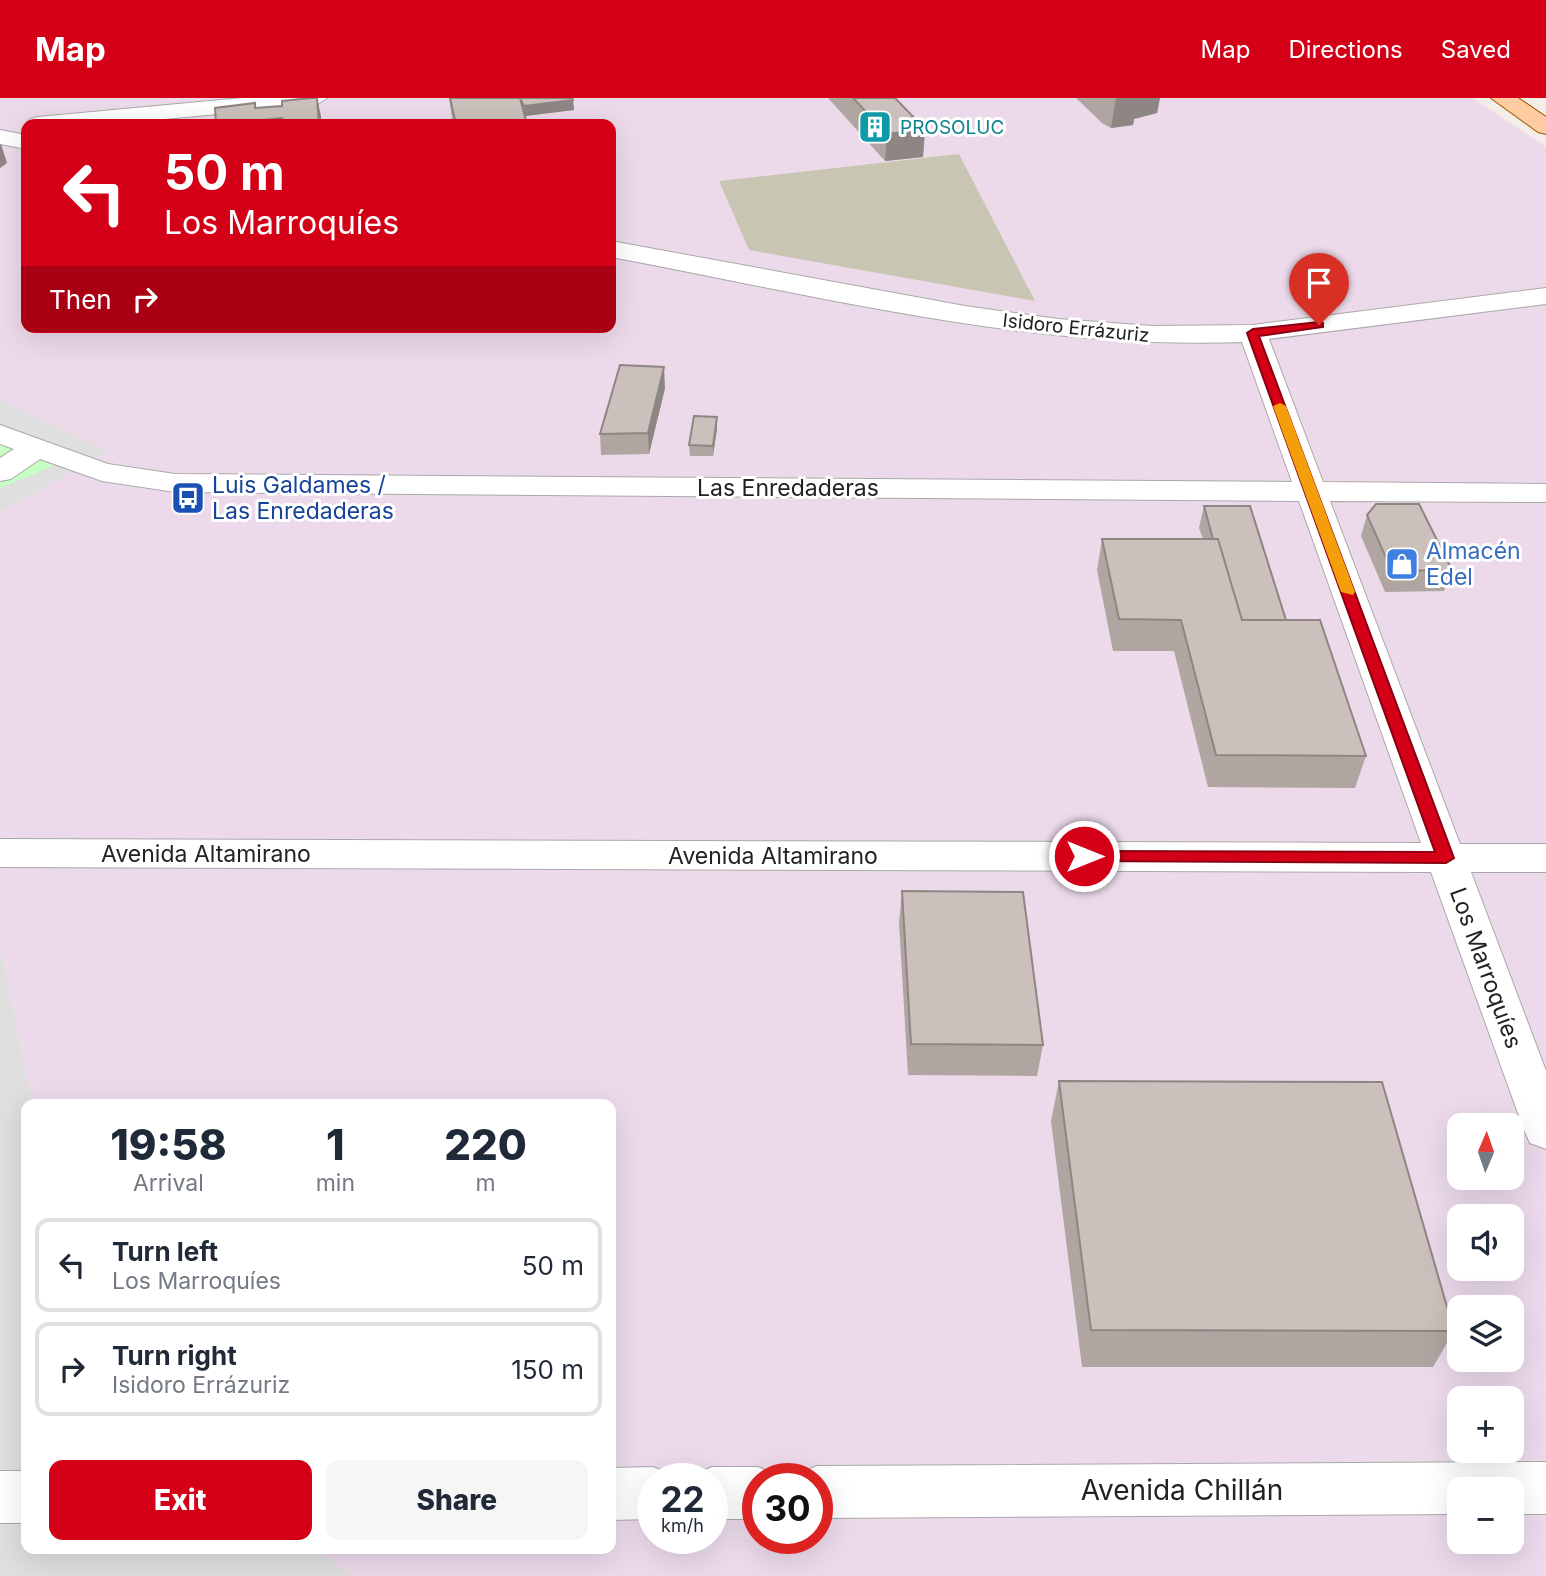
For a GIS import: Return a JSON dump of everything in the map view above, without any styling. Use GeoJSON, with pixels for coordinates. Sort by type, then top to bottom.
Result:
{"type":"FeatureCollection","features":[{"type":"Feature","properties":{"kind":"main road"},"geometry":{"type":"LineString","coordinates":[[1502,98],[1546,127]]}},
{"type":"Feature","properties":{"kind":"street"},"geometry":{"type":"LineString","coordinates":[[138,119],[205,116],[316,98]]}},
{"type":"Feature","properties":{"kind":"street"},"geometry":{"type":"LineString","coordinates":[[0,128],[21,126]]}},
{"type":"Feature","properties":{"kind":"street"},"geometry":{"type":"LineString","coordinates":[[0,137],[21,141]]}},
{"type":"Feature","properties":{"kind":"street","name":"Isidoro Errázuriz"},"geometry":{"type":"LineString","coordinates":[[616,250],[1040,328],[1157,336],[1253,333],[1546,296]]}},
{"type":"Feature","properties":{"kind":"street","name":"Los Marroquíes"},"geometry":{"type":"LineString","coordinates":[[1253,333],[1546,1130]]}},
{"type":"Feature","properties":{"kind":"street","name":"Las Enredaderas"},"geometry":{"type":"LineString","coordinates":[[0,434],[102,472],[175,483],[1546,493]]}},
{"type":"Feature","properties":{"kind":"street"},"geometry":{"type":"LineString","coordinates":[[0,472],[36,449]]}},
{"type":"Feature","properties":{"kind":"street","name":"Avenida Altamirano"},"geometry":{"type":"LineString","coordinates":[[0,853],[1546,858]]}},
{"type":"Feature","properties":{"kind":"street","name":"Avenida Chillán"},"geometry":{"type":"LineString","coordinates":[[833,1492],[1546,1488]]}},
{"type":"Feature","properties":{"kind":"street"},"geometry":{"type":"LineString","coordinates":[[616,1494],[637,1493]]}},
{"type":"Feature","properties":{"kind":"street"},"geometry":{"type":"LineString","coordinates":[[0,1497],[21,1497]]}},
{"type":"Feature","properties":{"kind":"shaded area"},"geometry":{"type":"Polygon","coordinates":[[[0,98],[1473,98],[1546,147],[1546,1576],[356,1576],[319,1554],[616,1554],[616,1099],[32,1099],[0,946],[0,512],[109,451],[0,399],[0,98]]]}},
{"type":"Feature","properties":{"kind":"shaded area"},"geometry":{"type":"Polygon","coordinates":[[[959,154],[1035,301],[749,250],[719,181],[959,154]]]}},
{"type":"Feature","properties":{"kind":"shaded area"},"geometry":{"type":"Polygon","coordinates":[[[0,399],[110,451],[0,512],[0,399]]]}},
{"type":"Feature","properties":{"kind":"shaded area"},"geometry":{"type":"Polygon","coordinates":[[[0,946],[32,1099],[21,1099],[21,1554],[319,1554],[356,1576],[0,1576],[0,946]]]}},
{"type":"Feature","properties":{"kind":"green space"},"geometry":{"type":"Polygon","coordinates":[[[0,430],[67,460],[0,488],[0,430]]]}},
{"type":"Feature","properties":{"kind":"building"},"geometry":{"type":"Polygon","coordinates":[[[317,98],[319,119],[216,119],[215,108],[255,103],[255,108],[282,106],[282,101],[317,98]]]}},
{"type":"Feature","properties":{"kind":"building"},"geometry":{"type":"Polygon","coordinates":[[[450,98],[520,98],[526,119],[455,119],[450,98]]]}},
{"type":"Feature","properties":{"kind":"building"},"geometry":{"type":"Polygon","coordinates":[[[520,98],[572,98],[573,100],[524,106],[520,98]]]}},
{"type":"Feature","properties":{"kind":"building"},"geometry":{"type":"Polygon","coordinates":[[[853,98],[895,98],[925,129],[887,134],[853,98]]]}},
{"type":"Feature","properties":{"kind":"building"},"geometry":{"type":"Polygon","coordinates":[[[620,365],[664,367],[648,433],[600,434],[620,365]]]}},
{"type":"Feature","properties":{"kind":"building"},"geometry":{"type":"Polygon","coordinates":[[[694,416],[717,417],[713,446],[689,445],[694,416]]]}},
{"type":"Feature","properties":{"kind":"building"},"geometry":{"type":"Polygon","coordinates":[[[1376,504],[1419,504],[1452,570],[1392,571],[1367,515],[1376,504]]]}},
{"type":"Feature","properties":{"kind":"building"},"geometry":{"type":"Polygon","coordinates":[[[1204,506],[1250,506],[1286,620],[1242,620],[1218,539],[1213,539],[1204,506]]]}},
{"type":"Feature","properties":{"kind":"building"},"geometry":{"type":"Polygon","coordinates":[[[1102,539],[1218,539],[1242,620],[1320,620],[1366,756],[1216,755],[1181,620],[1119,619],[1102,539]]]}},
{"type":"Feature","properties":{"kind":"building"},"geometry":{"type":"Polygon","coordinates":[[[902,891],[1023,892],[1043,1045],[911,1044],[902,891]]]}},
{"type":"Feature","properties":{"kind":"building"},"geometry":{"type":"Polygon","coordinates":[[[1059,1081],[1382,1082],[1447,1307],[1447,1331],[1091,1330],[1059,1081]]]}},
{"type":"Feature","properties":{"kind":"slow traffic"},"geometry":{"type":"LineString","coordinates":[[1280,406],[1348,592]]}},
{"type":"Feature","properties":{"kind":"place","name":"PROSOLUC"},"geometry":{"type":"Point","coordinates":[875,127]}},
{"type":"Feature","properties":{"kind":"place","name":"Luis Galdames / Las Enredaderas"},"geometry":{"type":"Point","coordinates":[188,498]}},
{"type":"Feature","properties":{"kind":"place","name":"Almacén Edel"},"geometry":{"type":"Point","coordinates":[1402,564]}},
{"type":"Feature","properties":{"kind":"route"},"geometry":{"type":"LineString","coordinates":[[1084,856],[1446,858],[1253,333],[1319,325]]}}]}
